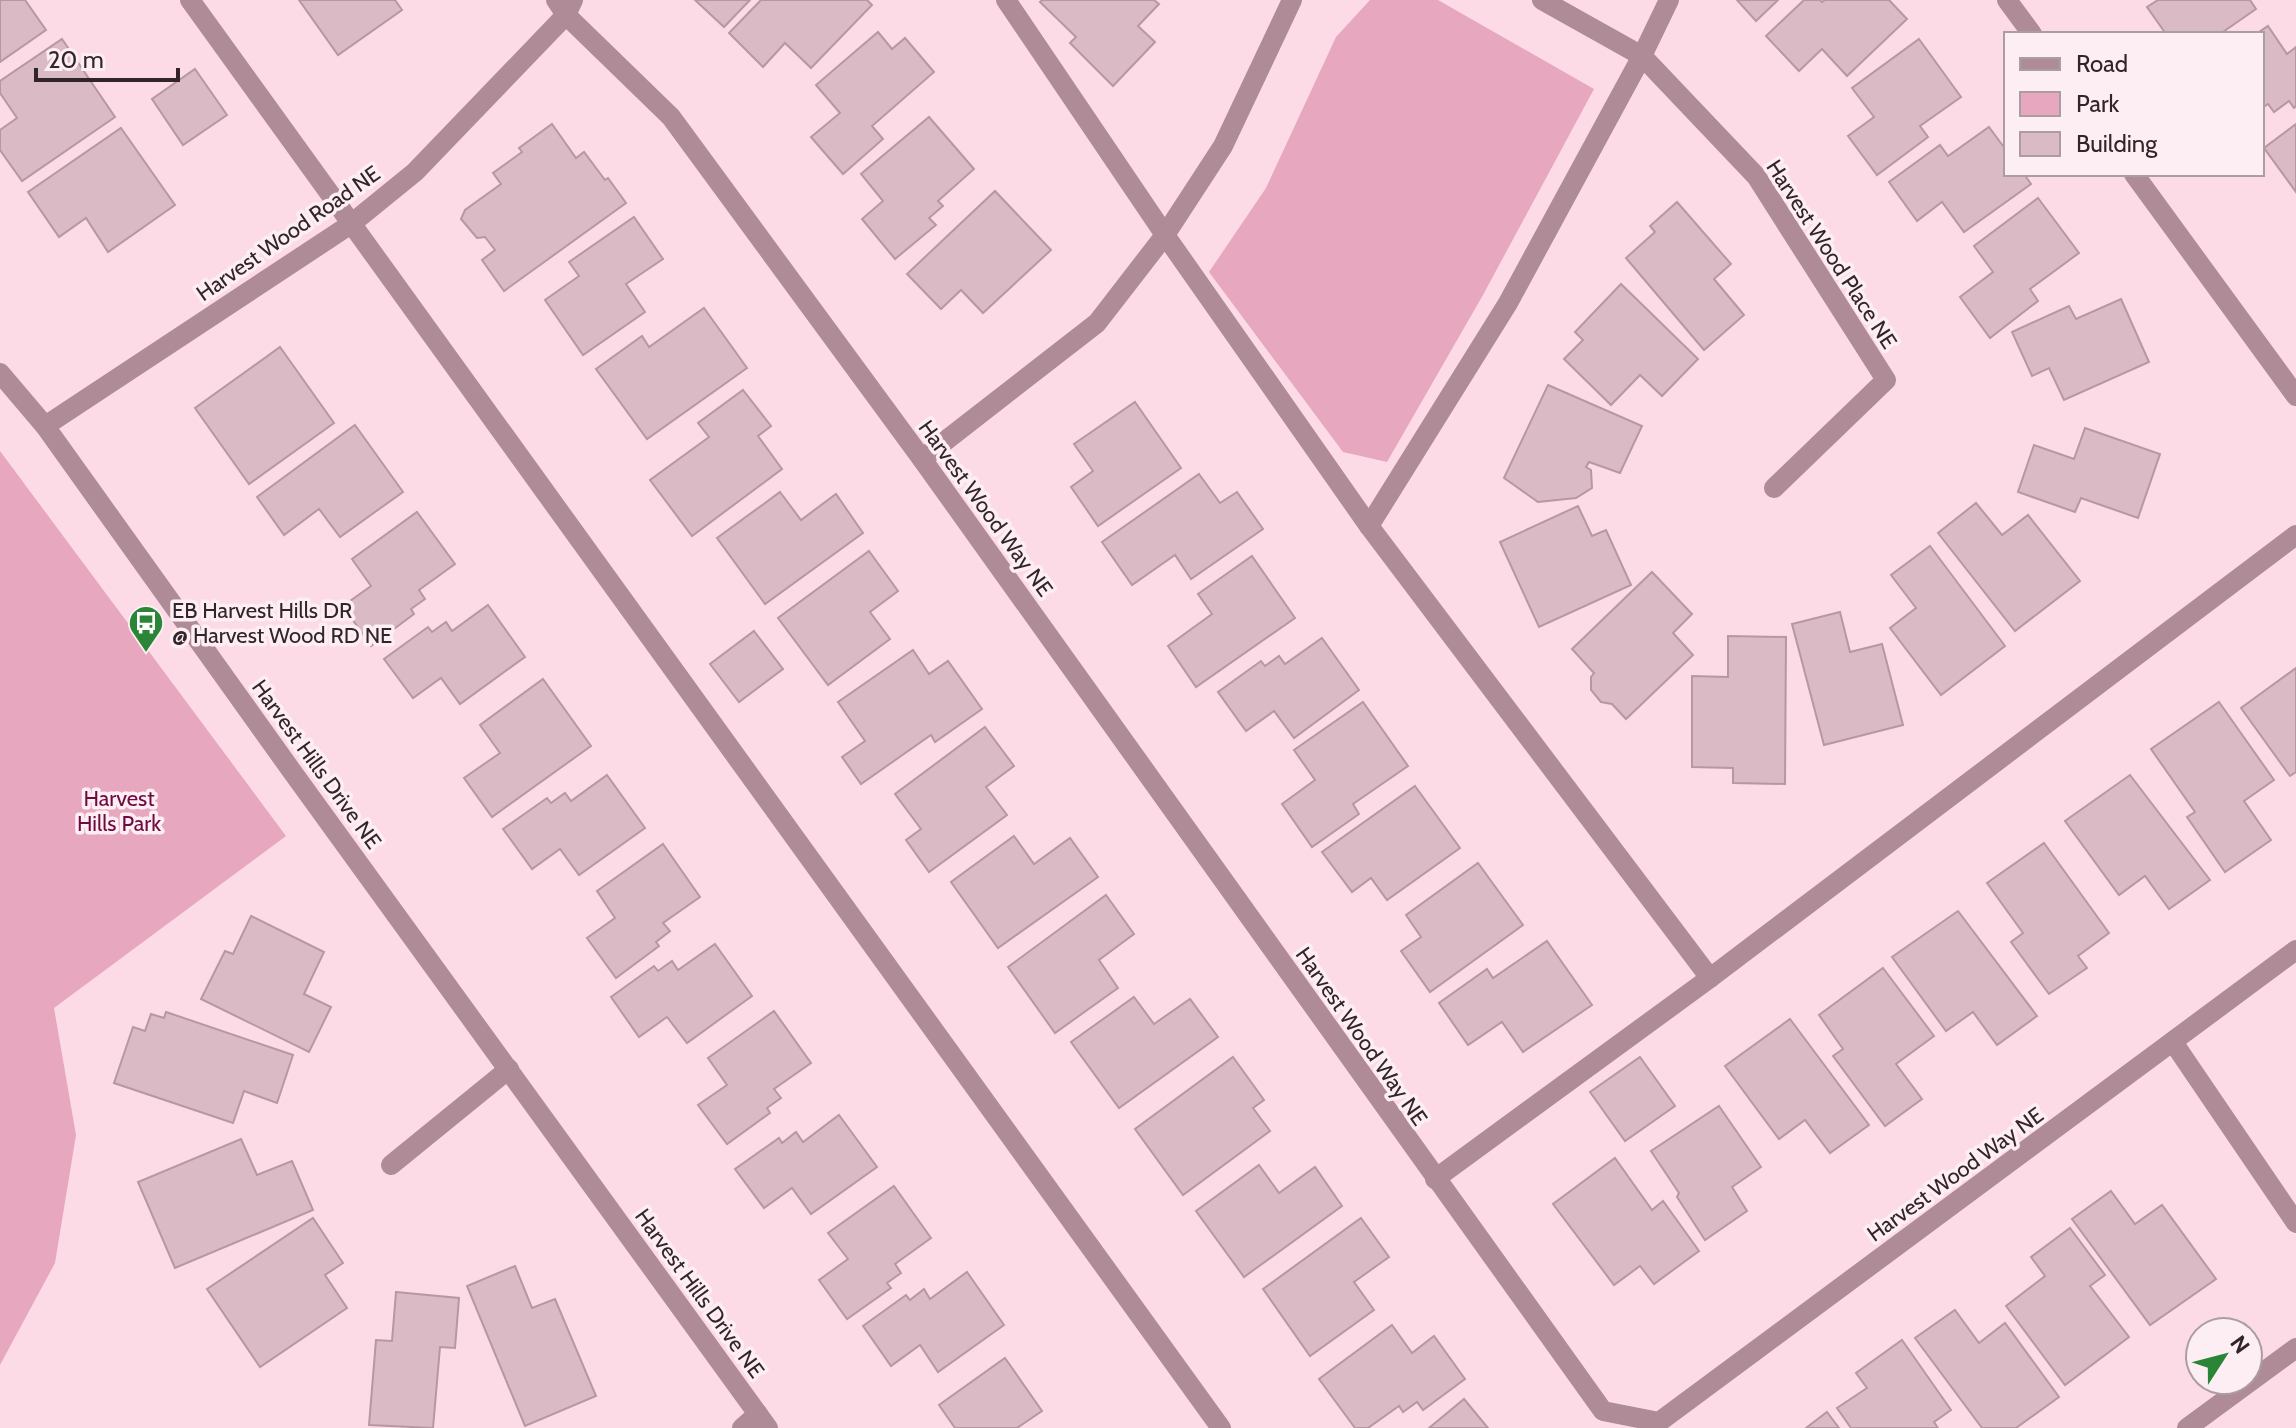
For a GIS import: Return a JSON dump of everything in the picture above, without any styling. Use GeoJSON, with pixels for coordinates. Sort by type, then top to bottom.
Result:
{"type":"FeatureCollection","features":[{"type":"Feature","properties":{"kind":"street"},"geometry":{"type":"LineString","coordinates":[[190,0],[1221,1428]]}},
{"type":"Feature","properties":{"kind":"street"},"geometry":{"type":"LineString","coordinates":[[1006,0],[1165,235],[1369,526],[1710,978]]}},
{"type":"Feature","properties":{"kind":"street"},"geometry":{"type":"LineString","coordinates":[[922,459],[1097,323],[1165,235],[1223,146],[1292,0]]}},
{"type":"Feature","properties":{"kind":"street","name":"Harvest Wood Place NE"},"geometry":{"type":"LineString","coordinates":[[1542,0],[1642,56],[1756,176],[1886,380],[1774,488]]}},
{"type":"Feature","properties":{"kind":"street"},"geometry":{"type":"LineString","coordinates":[[1369,526],[1508,303],[1642,56],[1669,0]]}},
{"type":"Feature","properties":{"kind":"street"},"geometry":{"type":"LineString","coordinates":[[2007,0],[2031,32]]}},
{"type":"Feature","properties":{"kind":"street","name":"Harvest Wood Road NE"},"geometry":{"type":"LineString","coordinates":[[45,426],[351,224],[415,172],[565,5]]}},
{"type":"Feature","properties":{"kind":"street","name":"Harvest Wood Way NE"},"geometry":{"type":"LineString","coordinates":[[565,5],[671,117],[922,459],[1603,1411],[1659,1422],[2296,950]]}},
{"type":"Feature","properties":{"kind":"street"},"geometry":{"type":"LineString","coordinates":[[2135,176],[2296,396]]}},
{"type":"Feature","properties":{"kind":"street","name":"Harvest Hills Drive NE"},"geometry":{"type":"LineString","coordinates":[[0,373],[45,426],[509,1069],[756,1423]]}},
{"type":"Feature","properties":{"kind":"street"},"geometry":{"type":"LineString","coordinates":[[1435,1179],[1710,978],[2296,535]]}},
{"type":"Feature","properties":{"kind":"street"},"geometry":{"type":"LineString","coordinates":[[2173,1042],[2296,1223]]}},
{"type":"Feature","properties":{"kind":"street"},"geometry":{"type":"LineString","coordinates":[[391,1165],[509,1069]]}},
{"type":"Feature","properties":{"kind":"street"},"geometry":{"type":"LineString","coordinates":[[2187,1428],[2296,1348]]}},
{"type":"Feature","properties":{"kind":"green space"},"geometry":{"type":"Polygon","coordinates":[[[1370,0],[1438,0],[1594,89],[1483,295],[1387,462],[1343,452],[1209,272],[1266,188],[1336,37],[1370,0]]]}},
{"type":"Feature","properties":{"kind":"green space","name":"Harvest Hills Park"},"geometry":{"type":"Polygon","coordinates":[[[0,451],[286,836],[54,1008],[76,1135],[55,1263],[0,1365],[0,451]]]}},
{"type":"Feature","properties":{"kind":"building"},"geometry":{"type":"Polygon","coordinates":[[[0,0],[25,0],[46,30],[0,62],[0,0]]]}},
{"type":"Feature","properties":{"kind":"building"},"geometry":{"type":"Polygon","coordinates":[[[299,0],[395,0],[402,10],[338,55],[299,0]]]}},
{"type":"Feature","properties":{"kind":"building"},"geometry":{"type":"Polygon","coordinates":[[[695,0],[750,0],[724,27],[695,0]]]}},
{"type":"Feature","properties":{"kind":"building"},"geometry":{"type":"Polygon","coordinates":[[[761,0],[867,0],[872,5],[811,68],[785,43],[763,67],[729,33],[761,0]]]}},
{"type":"Feature","properties":{"kind":"building"},"geometry":{"type":"Polygon","coordinates":[[[1154,0],[1159,4],[1138,26],[1155,42],[1113,86],[1070,43],[1076,37],[1040,2],[1154,0]]]}},
{"type":"Feature","properties":{"kind":"building"},"geometry":{"type":"Polygon","coordinates":[[[1737,0],[1778,0],[1756,21],[1737,0]]]}},
{"type":"Feature","properties":{"kind":"building"},"geometry":{"type":"Polygon","coordinates":[[[1804,0],[1889,0],[1907,19],[1847,76],[1822,49],[1799,71],[1766,36],[1804,0]]]}},
{"type":"Feature","properties":{"kind":"building"},"geometry":{"type":"Polygon","coordinates":[[[2158,0],[2250,0],[2256,9],[2223,32],[2165,32],[2147,7],[2158,0]]]}},
{"type":"Feature","properties":{"kind":"building"},"geometry":{"type":"Polygon","coordinates":[[[2268,26],[2287,54],[2296,47],[2294,108],[2289,101],[2274,112],[2268,104],[2264,107],[2264,32],[2259,32],[2268,26]]]}},
{"type":"Feature","properties":{"kind":"building"},"geometry":{"type":"Polygon","coordinates":[[[878,32],[892,49],[905,38],[934,72],[872,126],[883,139],[843,174],[811,137],[840,113],[816,85],[878,32]]]}},
{"type":"Feature","properties":{"kind":"building"},"geometry":{"type":"Polygon","coordinates":[[[62,39],[115,117],[22,181],[0,150],[0,130],[17,118],[0,93],[0,81],[62,39]]]}},
{"type":"Feature","properties":{"kind":"building"},"geometry":{"type":"Polygon","coordinates":[[[1919,39],[1961,97],[1920,126],[1928,137],[1877,175],[1848,136],[1874,117],[1852,88],[1919,39]]]}},
{"type":"Feature","properties":{"kind":"building"},"geometry":{"type":"Polygon","coordinates":[[[195,69],[227,115],[183,145],[152,99],[195,69]]]}},
{"type":"Feature","properties":{"kind":"building"},"geometry":{"type":"Polygon","coordinates":[[[929,117],[974,169],[938,201],[943,206],[929,218],[936,225],[895,259],[862,219],[883,201],[861,174],[929,117]]]}},
{"type":"Feature","properties":{"kind":"building"},"geometry":{"type":"Polygon","coordinates":[[[552,124],[576,158],[584,152],[626,203],[504,291],[482,260],[495,250],[485,237],[477,238],[461,219],[465,210],[501,184],[493,173],[522,152],[519,148],[552,124]]]}},
{"type":"Feature","properties":{"kind":"building"},"geometry":{"type":"Polygon","coordinates":[[[2296,124],[2296,192],[2264,148],[2296,124]]]}},
{"type":"Feature","properties":{"kind":"building"},"geometry":{"type":"Polygon","coordinates":[[[1989,127],[2004,147],[2004,176],[2025,176],[2031,184],[1964,232],[1942,202],[1917,221],[1889,182],[1940,145],[1948,156],[1989,127]]]}},
{"type":"Feature","properties":{"kind":"building"},"geometry":{"type":"Polygon","coordinates":[[[121,128],[175,205],[108,252],[86,218],[59,237],[28,192],[121,128]]]}},
{"type":"Feature","properties":{"kind":"building"},"geometry":{"type":"Polygon","coordinates":[[[995,191],[1051,250],[983,313],[961,290],[941,309],[907,274],[995,191]]]}},
{"type":"Feature","properties":{"kind":"building"},"geometry":{"type":"Polygon","coordinates":[[[2038,198],[2079,253],[2030,289],[2038,301],[1990,338],[1960,297],[1993,272],[1974,246],[2038,198]]]}},
{"type":"Feature","properties":{"kind":"building"},"geometry":{"type":"Polygon","coordinates":[[[1677,202],[1731,264],[1714,279],[1744,315],[1704,350],[1626,258],[1655,232],[1650,226],[1677,202]]]}},
{"type":"Feature","properties":{"kind":"building"},"geometry":{"type":"Polygon","coordinates":[[[634,217],[663,259],[626,284],[645,312],[583,355],[545,300],[579,276],[569,262],[634,217]]]}},
{"type":"Feature","properties":{"kind":"building"},"geometry":{"type":"Polygon","coordinates":[[[1621,284],[1698,359],[1662,396],[1640,375],[1611,405],[1564,359],[1583,340],[1575,332],[1621,284]]]}},
{"type":"Feature","properties":{"kind":"building"},"geometry":{"type":"Polygon","coordinates":[[[2121,299],[2149,362],[2064,400],[2049,368],[2032,376],[2012,332],[2069,306],[2076,319],[2121,299]]]}},
{"type":"Feature","properties":{"kind":"building"},"geometry":{"type":"Polygon","coordinates":[[[704,308],[747,368],[647,439],[596,369],[642,336],[649,347],[704,308]]]}},
{"type":"Feature","properties":{"kind":"building"},"geometry":{"type":"Polygon","coordinates":[[[280,347],[334,423],[249,484],[195,408],[280,347]]]}},
{"type":"Feature","properties":{"kind":"building"},"geometry":{"type":"Polygon","coordinates":[[[1548,385],[1642,426],[1620,473],[1589,462],[1586,467],[1591,470],[1592,488],[1576,498],[1538,502],[1504,478],[1548,385]]]}},
{"type":"Feature","properties":{"kind":"building"},"geometry":{"type":"Polygon","coordinates":[[[743,390],[771,426],[758,436],[782,469],[692,536],[650,480],[709,437],[698,423],[743,390]]]}},
{"type":"Feature","properties":{"kind":"building"},"geometry":{"type":"Polygon","coordinates":[[[1135,402],[1181,468],[1098,526],[1071,487],[1093,471],[1074,444],[1135,402]]]}},
{"type":"Feature","properties":{"kind":"building"},"geometry":{"type":"Polygon","coordinates":[[[355,425],[403,492],[340,537],[319,509],[284,535],[257,497],[355,425]]]}},
{"type":"Feature","properties":{"kind":"building"},"geometry":{"type":"Polygon","coordinates":[[[2085,428],[2160,454],[2138,518],[2081,498],[2075,512],[2018,492],[2034,445],[2074,459],[2085,428]]]}},
{"type":"Feature","properties":{"kind":"building"},"geometry":{"type":"Polygon","coordinates":[[[1199,474],[1220,503],[1237,492],[1263,529],[1191,579],[1175,555],[1132,585],[1102,542],[1199,474]]]}},
{"type":"Feature","properties":{"kind":"building"},"geometry":{"type":"Polygon","coordinates":[[[780,492],[801,520],[836,494],[863,533],[765,604],[717,538],[780,492]]]}},
{"type":"Feature","properties":{"kind":"building"},"geometry":{"type":"Polygon","coordinates":[[[1976,503],[2002,535],[2028,515],[2080,581],[2015,631],[1938,533],[1976,503]]]}},
{"type":"Feature","properties":{"kind":"building"},"geometry":{"type":"Polygon","coordinates":[[[1578,506],[1592,536],[1606,530],[1631,585],[1539,627],[1500,542],[1578,506]]]}},
{"type":"Feature","properties":{"kind":"building"},"geometry":{"type":"Polygon","coordinates":[[[417,512],[455,564],[419,590],[425,599],[411,609],[414,614],[371,646],[343,606],[371,586],[352,559],[417,512]]]}},
{"type":"Feature","properties":{"kind":"building"},"geometry":{"type":"Polygon","coordinates":[[[1930,546],[2005,646],[1941,695],[1890,628],[1916,608],[1891,575],[1930,546]]]}},
{"type":"Feature","properties":{"kind":"building"},"geometry":{"type":"Polygon","coordinates":[[[869,551],[898,591],[870,612],[890,639],[828,685],[778,618],[869,551]]]}},
{"type":"Feature","properties":{"kind":"building"},"geometry":{"type":"Polygon","coordinates":[[[1252,556],[1295,618],[1196,687],[1168,646],[1212,614],[1198,594],[1252,556]]]}},
{"type":"Feature","properties":{"kind":"building"},"geometry":{"type":"Polygon","coordinates":[[[1652,572],[1692,614],[1673,633],[1693,655],[1626,719],[1612,704],[1601,702],[1591,690],[1594,673],[1572,649],[1652,572]]]}},
{"type":"Feature","properties":{"kind":"building"},"geometry":{"type":"Polygon","coordinates":[[[488,605],[525,657],[460,704],[441,678],[413,698],[384,659],[428,627],[432,632],[446,622],[452,631],[488,605]]]}},
{"type":"Feature","properties":{"kind":"building"},"geometry":{"type":"Polygon","coordinates":[[[1840,612],[1850,652],[1882,644],[1903,725],[1824,745],[1792,624],[1840,612]]]}},
{"type":"Feature","properties":{"kind":"building"},"geometry":{"type":"Polygon","coordinates":[[[754,631],[783,669],[739,702],[710,664],[754,631]]]}},
{"type":"Feature","properties":{"kind":"building"},"geometry":{"type":"Polygon","coordinates":[[[1728,636],[1786,637],[1785,784],[1733,783],[1733,768],[1692,767],[1692,676],[1728,677],[1728,636]]]}},
{"type":"Feature","properties":{"kind":"building"},"geometry":{"type":"Polygon","coordinates":[[[1322,638],[1359,690],[1294,738],[1274,711],[1246,731],[1218,692],[1261,661],[1265,666],[1279,656],[1285,664],[1322,638]]]}},
{"type":"Feature","properties":{"kind":"building"},"geometry":{"type":"Polygon","coordinates":[[[913,650],[929,674],[948,661],[982,709],[935,742],[931,735],[861,784],[842,757],[865,741],[838,702],[913,650]]]}},
{"type":"Feature","properties":{"kind":"building"},"geometry":{"type":"Polygon","coordinates":[[[2296,668],[2296,772],[2290,776],[2241,708],[2296,668]]]}},
{"type":"Feature","properties":{"kind":"building"},"geometry":{"type":"Polygon","coordinates":[[[543,679],[591,746],[492,817],[464,778],[500,753],[480,725],[543,679]]]}},
{"type":"Feature","properties":{"kind":"building"},"geometry":{"type":"Polygon","coordinates":[[[1363,702],[1408,766],[1353,804],[1359,814],[1312,847],[1282,804],[1315,780],[1294,750],[1363,702]]]}},
{"type":"Feature","properties":{"kind":"building"},"geometry":{"type":"Polygon","coordinates":[[[2219,702],[2274,780],[2244,801],[2271,840],[2225,872],[2187,817],[2195,812],[2151,749],[2219,702]]]}},
{"type":"Feature","properties":{"kind":"building"},"geometry":{"type":"Polygon","coordinates":[[[985,727],[1014,766],[986,787],[1007,815],[929,872],[906,840],[921,829],[895,794],[985,727]]]}},
{"type":"Feature","properties":{"kind":"building"},"geometry":{"type":"Polygon","coordinates":[[[607,775],[645,828],[579,875],[560,849],[532,869],[503,829],[547,798],[551,803],[565,793],[571,801],[607,775]]]}},
{"type":"Feature","properties":{"kind":"building"},"geometry":{"type":"Polygon","coordinates":[[[2130,775],[2210,880],[2169,909],[2145,876],[2119,895],[2065,821],[2130,775]]]}},
{"type":"Feature","properties":{"kind":"building"},"geometry":{"type":"Polygon","coordinates":[[[1415,786],[1460,848],[1387,900],[1371,878],[1352,892],[1322,852],[1415,786]]]}},
{"type":"Feature","properties":{"kind":"building"},"geometry":{"type":"Polygon","coordinates":[[[1014,836],[1034,864],[1070,838],[1098,877],[998,948],[951,882],[1014,836]]]}},
{"type":"Feature","properties":{"kind":"building"},"geometry":{"type":"Polygon","coordinates":[[[2044,843],[2109,933],[2078,956],[2087,968],[2049,994],[2011,942],[2023,933],[1987,883],[2044,843]]]}},
{"type":"Feature","properties":{"kind":"building"},"geometry":{"type":"Polygon","coordinates":[[[663,844],[700,897],[663,923],[670,931],[656,942],[659,946],[616,978],[587,938],[615,918],[597,891],[663,844]]]}},
{"type":"Feature","properties":{"kind":"building"},"geometry":{"type":"Polygon","coordinates":[[[1478,863],[1523,925],[1430,992],[1401,951],[1421,937],[1406,915],[1478,863]]]}},
{"type":"Feature","properties":{"kind":"building"},"geometry":{"type":"Polygon","coordinates":[[[1106,895],[1134,934],[1099,960],[1118,988],[1055,1033],[1008,967],[1106,895]]]}},
{"type":"Feature","properties":{"kind":"building"},"geometry":{"type":"Polygon","coordinates":[[[1958,911],[2037,1016],[1997,1045],[1973,1012],[1946,1031],[1892,957],[1958,911]]]}},
{"type":"Feature","properties":{"kind":"building"},"geometry":{"type":"Polygon","coordinates":[[[251,916],[324,952],[304,994],[331,1007],[309,1052],[201,999],[225,951],[233,954],[251,916]]]}},
{"type":"Feature","properties":{"kind":"building"},"geometry":{"type":"Polygon","coordinates":[[[1547,941],[1592,1005],[1523,1052],[1502,1022],[1468,1045],[1439,1003],[1487,969],[1493,978],[1547,941]]]}},
{"type":"Feature","properties":{"kind":"building"},"geometry":{"type":"Polygon","coordinates":[[[715,944],[752,996],[687,1043],[667,1017],[639,1037],[611,997],[654,966],[658,971],[672,961],[678,970],[715,944]]]}},
{"type":"Feature","properties":{"kind":"building"},"geometry":{"type":"Polygon","coordinates":[[[1883,968],[1934,1036],[1896,1064],[1922,1099],[1885,1126],[1833,1056],[1843,1049],[1819,1015],[1883,968]]]}},
{"type":"Feature","properties":{"kind":"building"},"geometry":{"type":"Polygon","coordinates":[[[1134,997],[1154,1024],[1190,999],[1218,1037],[1119,1108],[1071,1042],[1134,997]]]}},
{"type":"Feature","properties":{"kind":"building"},"geometry":{"type":"Polygon","coordinates":[[[774,1011],[811,1063],[774,1089],[781,1098],[767,1108],[770,1113],[727,1144],[698,1105],[727,1085],[708,1058],[774,1011]]]}},
{"type":"Feature","properties":{"kind":"building"},"geometry":{"type":"Polygon","coordinates":[[[166,1012],[293,1055],[277,1103],[244,1091],[233,1123],[114,1083],[133,1027],[145,1031],[151,1014],[164,1018],[166,1012]]]}},
{"type":"Feature","properties":{"kind":"building"},"geometry":{"type":"Polygon","coordinates":[[[1790,1019],[1869,1125],[1830,1153],[1805,1120],[1779,1139],[1725,1066],[1790,1019]]]}},
{"type":"Feature","properties":{"kind":"building"},"geometry":{"type":"Polygon","coordinates":[[[1233,1057],[1264,1100],[1253,1108],[1270,1131],[1183,1195],[1135,1129],[1233,1057]]]}},
{"type":"Feature","properties":{"kind":"building"},"geometry":{"type":"Polygon","coordinates":[[[1640,1057],[1675,1106],[1625,1141],[1590,1092],[1640,1057]]]}},
{"type":"Feature","properties":{"kind":"building"},"geometry":{"type":"Polygon","coordinates":[[[1719,1106],[1761,1167],[1732,1187],[1747,1211],[1705,1240],[1651,1151],[1719,1106]]]}},
{"type":"Feature","properties":{"kind":"building"},"geometry":{"type":"Polygon","coordinates":[[[839,1115],[877,1167],[811,1214],[792,1188],[764,1208],[735,1169],[779,1138],[782,1143],[796,1132],[803,1142],[839,1115]]]}},
{"type":"Feature","properties":{"kind":"building"},"geometry":{"type":"Polygon","coordinates":[[[241,1139],[257,1175],[292,1161],[313,1210],[175,1268],[138,1182],[241,1139]]]}},
{"type":"Feature","properties":{"kind":"building"},"geometry":{"type":"Polygon","coordinates":[[[1615,1158],[1652,1210],[1663,1201],[1699,1251],[1654,1284],[1640,1266],[1614,1285],[1553,1204],[1615,1158]]]}},
{"type":"Feature","properties":{"kind":"building"},"geometry":{"type":"Polygon","coordinates":[[[1259,1165],[1279,1193],[1315,1167],[1342,1206],[1244,1277],[1196,1211],[1259,1165]]]}},
{"type":"Feature","properties":{"kind":"building"},"geometry":{"type":"Polygon","coordinates":[[[894,1186],[931,1238],[895,1264],[901,1273],[887,1283],[891,1288],[847,1319],[819,1280],[848,1259],[828,1233],[894,1186]]]}},
{"type":"Feature","properties":{"kind":"building"},"geometry":{"type":"Polygon","coordinates":[[[2111,1191],[2135,1224],[2162,1205],[2216,1279],[2150,1325],[2072,1219],[2111,1191]]]}},
{"type":"Feature","properties":{"kind":"building"},"geometry":{"type":"Polygon","coordinates":[[[313,1218],[343,1263],[325,1275],[347,1308],[260,1367],[207,1289],[313,1218]]]}},
{"type":"Feature","properties":{"kind":"building"},"geometry":{"type":"Polygon","coordinates":[[[1361,1218],[1389,1257],[1354,1282],[1374,1310],[1310,1356],[1263,1289],[1361,1218]]]}},
{"type":"Feature","properties":{"kind":"building"},"geometry":{"type":"Polygon","coordinates":[[[2070,1228],[2105,1275],[2090,1286],[2129,1337],[2065,1385],[2006,1306],[2045,1276],[2031,1257],[2070,1228]]]}},
{"type":"Feature","properties":{"kind":"building"},"geometry":{"type":"Polygon","coordinates":[[[515,1266],[532,1308],[555,1299],[596,1396],[525,1426],[467,1286],[515,1266]]]}},
{"type":"Feature","properties":{"kind":"building"},"geometry":{"type":"Polygon","coordinates":[[[967,1272],[1004,1325],[938,1372],[920,1345],[891,1366],[863,1326],[906,1295],[910,1300],[924,1289],[930,1299],[967,1272]]]}},
{"type":"Feature","properties":{"kind":"building"},"geometry":{"type":"Polygon","coordinates":[[[396,1292],[459,1298],[455,1348],[440,1347],[433,1428],[369,1425],[376,1340],[392,1341],[396,1292]]]}},
{"type":"Feature","properties":{"kind":"building"},"geometry":{"type":"Polygon","coordinates":[[[1955,1310],[1979,1343],[2005,1323],[2059,1397],[2016,1428],[1982,1428],[1915,1338],[1955,1310]]]}},
{"type":"Feature","properties":{"kind":"building"},"geometry":{"type":"Polygon","coordinates":[[[1392,1325],[1412,1353],[1434,1336],[1465,1379],[1423,1410],[1417,1402],[1403,1412],[1399,1406],[1368,1428],[1355,1428],[1319,1379],[1392,1325]]]}},
{"type":"Feature","properties":{"kind":"building"},"geometry":{"type":"Polygon","coordinates":[[[1902,1340],[1951,1410],[1934,1422],[1938,1428],[1851,1428],[1837,1408],[1867,1388],[1856,1373],[1902,1340]]]}},
{"type":"Feature","properties":{"kind":"building"},"geometry":{"type":"Polygon","coordinates":[[[1005,1358],[1042,1411],[1017,1428],[955,1428],[939,1405],[1005,1358]]]}},
{"type":"Feature","properties":{"kind":"building"},"geometry":{"type":"Polygon","coordinates":[[[1464,1399],[1488,1428],[1429,1428],[1464,1399]]]}},
{"type":"Feature","properties":{"kind":"building"},"geometry":{"type":"Polygon","coordinates":[[[1827,1412],[1839,1428],[1806,1428],[1827,1412]]]}},
{"type":"Feature","properties":{"kind":"place","name":"EB Harvest Hills DR @ Harvest Wood RD NE"},"geometry":{"type":"Point","coordinates":[146,654]}}]}
